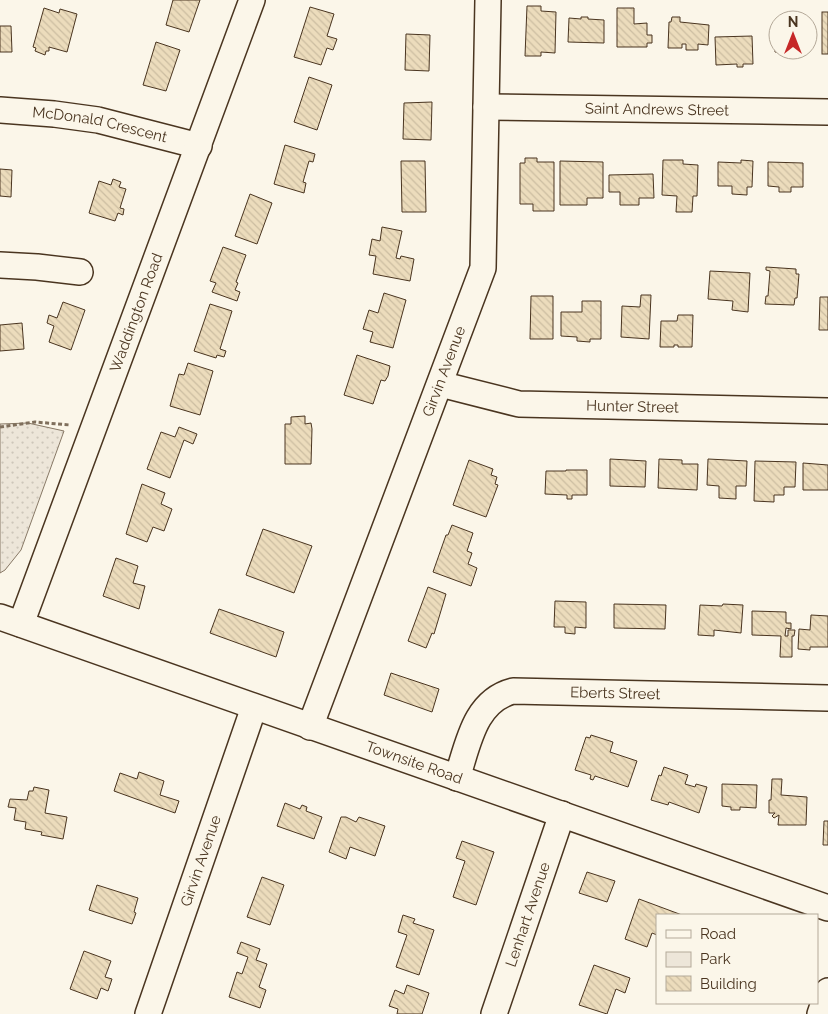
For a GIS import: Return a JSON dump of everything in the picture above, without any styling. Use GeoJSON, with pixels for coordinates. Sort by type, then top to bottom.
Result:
{"type":"FeatureCollection","features":[{"type":"Feature","properties":{"kind":"street","name":"Waddington Road"},"geometry":{"type":"LineString","coordinates":[[10,620],[199,146],[252,0]]}},
{"type":"Feature","properties":{"kind":"street","name":"Girvin Avenue"},"geometry":{"type":"LineString","coordinates":[[310,726],[483,268],[488,0]]}},
{"type":"Feature","properties":{"kind":"street","name":"Saint Andrews Street"},"geometry":{"type":"LineString","coordinates":[[486,107],[828,112]]}},
{"type":"Feature","properties":{"kind":"street","name":"McDonald Crescent"},"geometry":{"type":"LineString","coordinates":[[0,110],[54,114],[98,120],[199,146]]}},
{"type":"Feature","properties":{"kind":"street"},"geometry":{"type":"LineString","coordinates":[[0,265],[80,272]]}},
{"type":"Feature","properties":{"kind":"street","name":"Hunter Street"},"geometry":{"type":"LineString","coordinates":[[440,384],[519,404],[828,411]]}},
{"type":"Feature","properties":{"kind":"street","name":"Townsite Road"},"geometry":{"type":"LineString","coordinates":[[10,620],[828,908]]}},
{"type":"Feature","properties":{"kind":"street","name":"Eberts Street"},"geometry":{"type":"LineString","coordinates":[[456,778],[480,714],[494,699],[513,691],[828,698]]}},
{"type":"Feature","properties":{"kind":"street","name":"Girvin Avenue"},"geometry":{"type":"LineString","coordinates":[[148,1014],[254,707]]}},
{"type":"Feature","properties":{"kind":"street","name":"Lenhart Avenue"},"geometry":{"type":"LineString","coordinates":[[494,1014],[562,814]]}},
{"type":"Feature","properties":{"kind":"street"},"geometry":{"type":"LineString","coordinates":[[820,1014],[828,991]]}},
{"type":"Feature","properties":{"kind":"path"},"geometry":{"type":"LineString","coordinates":[[0,427],[35,422],[70,425]]}},
{"type":"Feature","properties":{"kind":"green space"},"geometry":{"type":"Polygon","coordinates":[[[28,423],[64,431],[21,550],[5,570],[0,573],[0,424],[28,423]]]}},
{"type":"Feature","properties":{"kind":"building"},"geometry":{"type":"Polygon","coordinates":[[[173,0],[200,0],[189,32],[166,25],[173,0]]]}},
{"type":"Feature","properties":{"kind":"building"},"geometry":{"type":"Polygon","coordinates":[[[527,6],[541,6],[541,11],[556,12],[555,53],[541,52],[541,56],[525,56],[527,6]]]}},
{"type":"Feature","properties":{"kind":"building"},"geometry":{"type":"Polygon","coordinates":[[[310,7],[334,14],[327,36],[337,39],[333,50],[327,48],[321,65],[294,57],[310,7]]]}},
{"type":"Feature","properties":{"kind":"building"},"geometry":{"type":"Polygon","coordinates":[[[44,8],[59,13],[60,9],[77,14],[67,52],[49,47],[49,51],[46,51],[45,55],[35,51],[36,48],[33,47],[44,8]]]}},
{"type":"Feature","properties":{"kind":"building"},"geometry":{"type":"Polygon","coordinates":[[[617,8],[634,8],[634,24],[647,23],[647,35],[652,35],[652,43],[647,43],[647,47],[617,47],[617,8]]]}},
{"type":"Feature","properties":{"kind":"building"},"geometry":{"type":"Polygon","coordinates":[[[822,12],[828,12],[828,54],[822,54],[822,12]]]}},
{"type":"Feature","properties":{"kind":"building"},"geometry":{"type":"Polygon","coordinates":[[[581,17],[604,20],[604,43],[568,42],[569,18],[581,19],[581,17]]]}},
{"type":"Feature","properties":{"kind":"building"},"geometry":{"type":"Polygon","coordinates":[[[672,17],[680,17],[680,22],[709,25],[708,45],[698,44],[698,50],[686,50],[686,44],[682,44],[682,48],[668,48],[669,22],[671,22],[672,17]]]}},
{"type":"Feature","properties":{"kind":"building"},"geometry":{"type":"Polygon","coordinates":[[[0,26],[11,26],[12,52],[0,52],[0,26]]]}},
{"type":"Feature","properties":{"kind":"building"},"geometry":{"type":"Polygon","coordinates":[[[406,34],[430,35],[429,71],[405,70],[406,34]]]}},
{"type":"Feature","properties":{"kind":"building"},"geometry":{"type":"Polygon","coordinates":[[[752,36],[753,64],[743,64],[743,67],[737,67],[737,64],[716,65],[715,37],[752,36]]]}},
{"type":"Feature","properties":{"kind":"building"},"geometry":{"type":"Polygon","coordinates":[[[156,42],[180,50],[166,91],[143,85],[156,42]]]}},
{"type":"Feature","properties":{"kind":"building"},"geometry":{"type":"Polygon","coordinates":[[[309,77],[332,85],[317,130],[294,122],[309,77]]]}},
{"type":"Feature","properties":{"kind":"building"},"geometry":{"type":"Polygon","coordinates":[[[432,102],[431,140],[403,139],[404,103],[432,102]]]}},
{"type":"Feature","properties":{"kind":"building"},"geometry":{"type":"Polygon","coordinates":[[[285,145],[315,154],[313,162],[309,161],[303,182],[306,183],[304,193],[274,184],[285,145]]]}},
{"type":"Feature","properties":{"kind":"building"},"geometry":{"type":"Polygon","coordinates":[[[525,158],[537,158],[537,162],[554,162],[554,211],[533,211],[533,204],[520,204],[520,163],[525,163],[525,158]]]}},
{"type":"Feature","properties":{"kind":"building"},"geometry":{"type":"Polygon","coordinates":[[[663,160],[683,160],[683,164],[698,165],[697,196],[693,196],[692,212],[676,212],[677,196],[662,195],[663,160]]]}},
{"type":"Feature","properties":{"kind":"building"},"geometry":{"type":"Polygon","coordinates":[[[741,160],[753,161],[752,187],[747,187],[747,195],[732,194],[732,186],[718,186],[718,162],[741,163],[741,160]]]}},
{"type":"Feature","properties":{"kind":"building"},"geometry":{"type":"Polygon","coordinates":[[[401,161],[425,161],[426,212],[402,212],[401,161]]]}},
{"type":"Feature","properties":{"kind":"building"},"geometry":{"type":"Polygon","coordinates":[[[560,161],[603,162],[603,198],[587,198],[587,205],[560,205],[560,161]]]}},
{"type":"Feature","properties":{"kind":"building"},"geometry":{"type":"Polygon","coordinates":[[[768,162],[803,163],[803,187],[791,187],[791,192],[779,192],[779,187],[768,186],[768,162]]]}},
{"type":"Feature","properties":{"kind":"building"},"geometry":{"type":"Polygon","coordinates":[[[0,169],[12,170],[11,197],[0,196],[0,169]]]}},
{"type":"Feature","properties":{"kind":"building"},"geometry":{"type":"Polygon","coordinates":[[[653,174],[654,198],[639,198],[639,205],[620,205],[620,192],[609,192],[609,175],[653,174]]]}},
{"type":"Feature","properties":{"kind":"building"},"geometry":{"type":"Polygon","coordinates":[[[113,179],[121,182],[119,187],[126,189],[120,208],[124,209],[123,215],[118,213],[115,221],[89,213],[99,181],[111,185],[113,179]]]}},
{"type":"Feature","properties":{"kind":"building"},"geometry":{"type":"Polygon","coordinates":[[[250,194],[272,203],[257,244],[235,236],[250,194]]]}},
{"type":"Feature","properties":{"kind":"building"},"geometry":{"type":"Polygon","coordinates":[[[382,227],[402,231],[396,258],[400,259],[401,256],[414,259],[410,281],[373,274],[376,256],[369,255],[372,239],[380,241],[382,227]]]}},
{"type":"Feature","properties":{"kind":"building"},"geometry":{"type":"Polygon","coordinates":[[[223,247],[246,255],[236,282],[238,283],[235,290],[240,292],[237,301],[212,292],[216,283],[210,281],[223,247]]]}},
{"type":"Feature","properties":{"kind":"building"},"geometry":{"type":"Polygon","coordinates":[[[766,267],[796,269],[796,274],[799,274],[797,298],[795,298],[794,305],[765,304],[766,296],[768,296],[770,271],[766,270],[766,267]]]}},
{"type":"Feature","properties":{"kind":"building"},"geometry":{"type":"Polygon","coordinates":[[[710,271],[750,273],[748,312],[732,310],[733,301],[708,299],[710,271]]]}},
{"type":"Feature","properties":{"kind":"building"},"geometry":{"type":"Polygon","coordinates":[[[384,293],[406,300],[393,348],[370,342],[373,332],[363,329],[369,310],[378,313],[384,293]]]}},
{"type":"Feature","properties":{"kind":"building"},"geometry":{"type":"Polygon","coordinates":[[[641,295],[651,295],[649,339],[621,337],[622,306],[640,307],[641,295]]]}},
{"type":"Feature","properties":{"kind":"building"},"geometry":{"type":"Polygon","coordinates":[[[531,296],[553,296],[553,339],[530,339],[531,296]]]}},
{"type":"Feature","properties":{"kind":"building"},"geometry":{"type":"Polygon","coordinates":[[[820,297],[828,297],[828,330],[819,330],[820,297]]]}},
{"type":"Feature","properties":{"kind":"building"},"geometry":{"type":"Polygon","coordinates":[[[582,301],[601,301],[601,339],[590,339],[590,342],[577,341],[577,337],[561,336],[561,312],[582,312],[582,301]]]}},
{"type":"Feature","properties":{"kind":"building"},"geometry":{"type":"Polygon","coordinates":[[[63,302],[85,310],[71,350],[49,342],[54,326],[47,323],[49,315],[57,318],[63,302]]]}},
{"type":"Feature","properties":{"kind":"building"},"geometry":{"type":"Polygon","coordinates":[[[210,304],[232,311],[220,349],[226,351],[224,357],[217,355],[216,358],[194,351],[210,304]]]}},
{"type":"Feature","properties":{"kind":"building"},"geometry":{"type":"Polygon","coordinates":[[[678,315],[693,315],[692,347],[678,347],[678,345],[674,345],[674,347],[660,347],[661,321],[677,321],[678,315]]]}},
{"type":"Feature","properties":{"kind":"building"},"geometry":{"type":"Polygon","coordinates":[[[22,323],[24,349],[0,351],[0,325],[22,323]]]}},
{"type":"Feature","properties":{"kind":"building"},"geometry":{"type":"Polygon","coordinates":[[[357,355],[390,366],[385,381],[381,380],[373,404],[344,395],[357,355]]]}},
{"type":"Feature","properties":{"kind":"building"},"geometry":{"type":"Polygon","coordinates":[[[188,363],[213,371],[200,415],[170,406],[179,374],[184,375],[188,363]]]}},
{"type":"Feature","properties":{"kind":"building"},"geometry":{"type":"Polygon","coordinates":[[[305,416],[305,424],[311,423],[312,429],[311,464],[285,464],[285,424],[291,424],[291,417],[305,416]]]}},
{"type":"Feature","properties":{"kind":"building"},"geometry":{"type":"Polygon","coordinates":[[[179,427],[197,434],[193,444],[184,440],[170,478],[147,469],[161,432],[175,437],[179,427]]]}},
{"type":"Feature","properties":{"kind":"building"},"geometry":{"type":"Polygon","coordinates":[[[610,459],[646,461],[645,487],[610,486],[610,459]]]}},
{"type":"Feature","properties":{"kind":"building"},"geometry":{"type":"Polygon","coordinates":[[[659,459],[682,460],[682,464],[698,464],[697,490],[658,488],[659,459]]]}},
{"type":"Feature","properties":{"kind":"building"},"geometry":{"type":"Polygon","coordinates":[[[708,459],[747,461],[746,486],[736,486],[736,499],[719,498],[719,486],[707,485],[708,459]]]}},
{"type":"Feature","properties":{"kind":"building"},"geometry":{"type":"Polygon","coordinates":[[[469,460],[493,469],[491,475],[497,477],[495,484],[498,485],[486,517],[453,505],[469,460]]]}},
{"type":"Feature","properties":{"kind":"building"},"geometry":{"type":"Polygon","coordinates":[[[755,461],[796,462],[795,487],[784,487],[784,495],[774,495],[774,502],[754,501],[755,461]]]}},
{"type":"Feature","properties":{"kind":"building"},"geometry":{"type":"Polygon","coordinates":[[[803,463],[828,465],[828,490],[803,490],[803,463]]]}},
{"type":"Feature","properties":{"kind":"building"},"geometry":{"type":"Polygon","coordinates":[[[587,470],[587,495],[572,495],[572,499],[567,499],[567,495],[545,494],[546,471],[587,470]]]}},
{"type":"Feature","properties":{"kind":"building"},"geometry":{"type":"Polygon","coordinates":[[[142,484],[165,493],[161,504],[172,509],[164,531],[153,527],[147,542],[126,534],[142,484]]]}},
{"type":"Feature","properties":{"kind":"building"},"geometry":{"type":"Polygon","coordinates":[[[452,525],[473,533],[467,551],[472,553],[468,564],[477,568],[471,586],[433,572],[446,535],[448,535],[452,525]]]}},
{"type":"Feature","properties":{"kind":"building"},"geometry":{"type":"Polygon","coordinates":[[[263,529],[312,546],[294,593],[246,575],[263,529]]]}},
{"type":"Feature","properties":{"kind":"building"},"geometry":{"type":"Polygon","coordinates":[[[116,558],[138,566],[133,583],[145,586],[139,609],[103,596],[116,558]]]}},
{"type":"Feature","properties":{"kind":"building"},"geometry":{"type":"Polygon","coordinates":[[[428,587],[446,594],[434,634],[432,633],[426,648],[408,641],[428,587]]]}},
{"type":"Feature","properties":{"kind":"building"},"geometry":{"type":"Polygon","coordinates":[[[555,601],[586,602],[586,628],[575,627],[575,634],[565,633],[565,627],[554,627],[555,601]]]}},
{"type":"Feature","properties":{"kind":"building"},"geometry":{"type":"Polygon","coordinates":[[[614,604],[666,605],[665,629],[614,628],[614,604]]]}},
{"type":"Feature","properties":{"kind":"building"},"geometry":{"type":"Polygon","coordinates":[[[723,604],[743,605],[741,633],[714,630],[714,636],[698,635],[700,605],[722,606],[723,604]]]}},
{"type":"Feature","properties":{"kind":"building"},"geometry":{"type":"Polygon","coordinates":[[[219,609],[284,632],[276,657],[210,633],[219,609]]]}},
{"type":"Feature","properties":{"kind":"building"},"geometry":{"type":"Polygon","coordinates":[[[752,611],[786,612],[786,623],[791,623],[791,629],[786,628],[785,636],[788,636],[788,630],[795,630],[794,636],[792,636],[792,657],[780,657],[781,636],[752,635],[752,611]]]}},
{"type":"Feature","properties":{"kind":"building"},"geometry":{"type":"Polygon","coordinates":[[[811,615],[828,616],[828,647],[810,647],[810,650],[798,649],[799,629],[810,630],[811,615]]]}},
{"type":"Feature","properties":{"kind":"building"},"geometry":{"type":"Polygon","coordinates":[[[391,673],[439,689],[432,712],[384,695],[391,673]]]}},
{"type":"Feature","properties":{"kind":"building"},"geometry":{"type":"Polygon","coordinates":[[[591,735],[613,742],[610,752],[637,761],[628,787],[595,776],[593,780],[590,779],[591,775],[575,770],[586,737],[590,738],[591,735]]]}},
{"type":"Feature","properties":{"kind":"building"},"geometry":{"type":"Polygon","coordinates":[[[664,767],[688,775],[685,784],[695,787],[696,784],[707,787],[699,813],[669,802],[668,805],[651,800],[659,775],[661,776],[664,767]]]}},
{"type":"Feature","properties":{"kind":"building"},"geometry":{"type":"Polygon","coordinates":[[[139,772],[164,781],[160,795],[179,801],[175,813],[114,791],[120,773],[137,779],[139,772]]]}},
{"type":"Feature","properties":{"kind":"building"},"geometry":{"type":"Polygon","coordinates":[[[772,779],[782,779],[781,795],[807,797],[806,825],[778,825],[779,815],[774,818],[772,816],[775,813],[769,813],[772,779]]]}},
{"type":"Feature","properties":{"kind":"building"},"geometry":{"type":"Polygon","coordinates":[[[722,784],[757,785],[756,808],[740,807],[740,810],[731,810],[731,807],[722,806],[722,784]]]}},
{"type":"Feature","properties":{"kind":"building"},"geometry":{"type":"Polygon","coordinates":[[[34,787],[49,790],[45,813],[67,817],[63,839],[41,835],[42,832],[25,829],[26,822],[14,820],[16,808],[8,807],[10,799],[27,800],[29,791],[33,791],[34,787]]]}},
{"type":"Feature","properties":{"kind":"building"},"geometry":{"type":"Polygon","coordinates":[[[285,803],[300,809],[302,805],[307,807],[306,811],[322,817],[314,839],[277,826],[285,803]]]}},
{"type":"Feature","properties":{"kind":"building"},"geometry":{"type":"Polygon","coordinates":[[[341,817],[346,817],[356,822],[359,817],[385,826],[375,856],[350,847],[346,859],[329,852],[341,817]]]}},
{"type":"Feature","properties":{"kind":"building"},"geometry":{"type":"Polygon","coordinates":[[[824,821],[828,821],[828,845],[823,845],[824,821]]]}},
{"type":"Feature","properties":{"kind":"building"},"geometry":{"type":"Polygon","coordinates":[[[462,841],[494,852],[476,905],[453,897],[465,861],[456,858],[462,841]]]}},
{"type":"Feature","properties":{"kind":"building"},"geometry":{"type":"Polygon","coordinates":[[[587,872],[615,881],[607,902],[579,893],[587,872]]]}},
{"type":"Feature","properties":{"kind":"building"},"geometry":{"type":"Polygon","coordinates":[[[262,877],[284,885],[270,925],[247,917],[262,877]]]}},
{"type":"Feature","properties":{"kind":"building"},"geometry":{"type":"Polygon","coordinates":[[[97,885],[138,898],[132,924],[89,910],[97,885]]]}},
{"type":"Feature","properties":{"kind":"building"},"geometry":{"type":"Polygon","coordinates":[[[639,899],[679,914],[656,914],[656,935],[652,933],[647,947],[625,939],[639,899]]]}},
{"type":"Feature","properties":{"kind":"building"},"geometry":{"type":"Polygon","coordinates":[[[403,915],[415,919],[413,923],[434,930],[419,975],[396,967],[407,935],[398,932],[403,915]]]}},
{"type":"Feature","properties":{"kind":"building"},"geometry":{"type":"Polygon","coordinates":[[[241,942],[260,949],[256,960],[267,964],[259,987],[266,990],[260,1008],[229,997],[237,972],[242,974],[248,957],[237,953],[241,942]]]}},
{"type":"Feature","properties":{"kind":"building"},"geometry":{"type":"Polygon","coordinates":[[[84,951],[111,961],[105,977],[112,979],[108,991],[101,988],[97,999],[70,989],[84,951]]]}},
{"type":"Feature","properties":{"kind":"building"},"geometry":{"type":"Polygon","coordinates":[[[594,965],[630,978],[625,993],[616,989],[607,1014],[579,1005],[594,965]]]}},
{"type":"Feature","properties":{"kind":"building"},"geometry":{"type":"Polygon","coordinates":[[[407,985],[429,993],[422,1014],[397,1014],[398,1009],[389,1006],[395,990],[404,994],[407,985]]]}}]}
